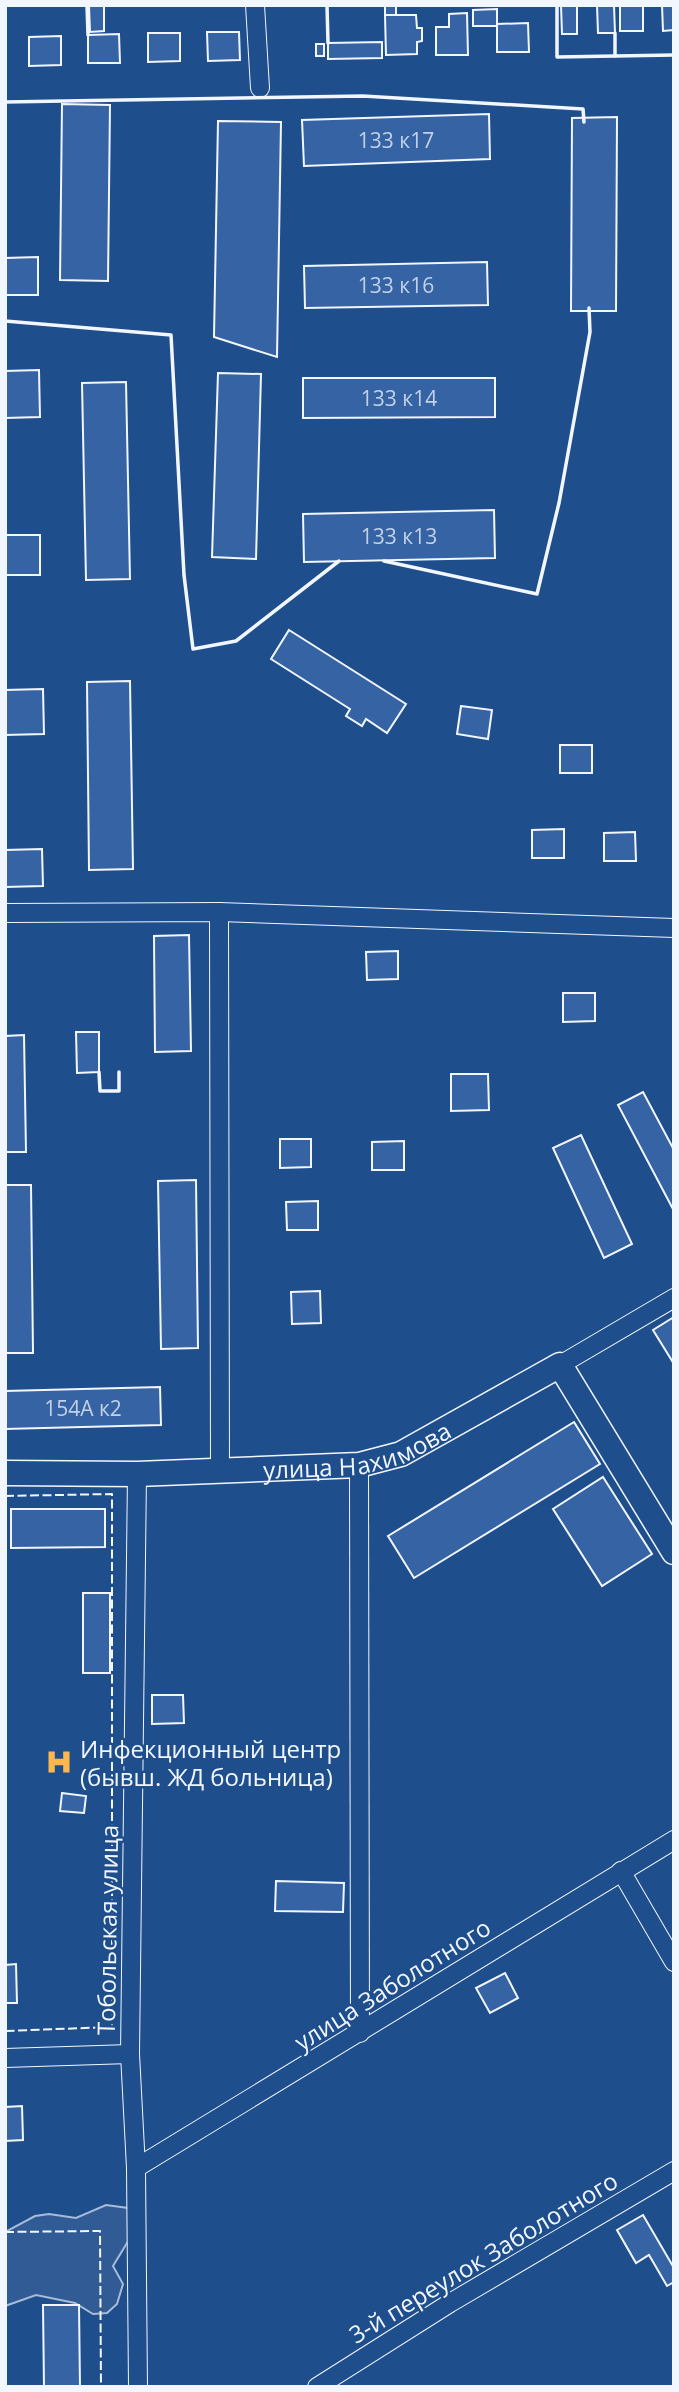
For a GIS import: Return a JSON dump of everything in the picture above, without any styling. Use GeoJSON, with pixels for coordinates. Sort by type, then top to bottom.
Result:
{"type":"FeatureCollection","features":[{"type":"Feature","properties":{"kind":"street"},"geometry":{"type":"LineString","coordinates":[[255,5],[260,88]]}},
{"type":"Feature","properties":{"kind":"street"},"geometry":{"type":"LineString","coordinates":[[5,913],[219,912],[674,928]]}},
{"type":"Feature","properties":{"kind":"street"},"geometry":{"type":"LineString","coordinates":[[219,912],[220,1469]]}},
{"type":"Feature","properties":{"kind":"street","name":"улица Нахимова"},"geometry":{"type":"LineString","coordinates":[[5,1473],[136,1474],[359,1465],[401,1454],[674,1298]]}},
{"type":"Feature","properties":{"kind":"street"},"geometry":{"type":"LineString","coordinates":[[560,1365],[674,1552]]}},
{"type":"Feature","properties":{"kind":"street"},"geometry":{"type":"LineString","coordinates":[[359,1465],[360,2033]]}},
{"type":"Feature","properties":{"kind":"street","name":"Тобольская улица"},"geometry":{"type":"LineString","coordinates":[[136,1474],[130,2054],[136,2168],[138,2387]]}},
{"type":"Feature","properties":{"kind":"street","name":"улица Заболотного"},"geometry":{"type":"LineString","coordinates":[[136,2168],[674,1840]]}},
{"type":"Feature","properties":{"kind":"street"},"geometry":{"type":"LineString","coordinates":[[621,1871],[674,1962]]}},
{"type":"Feature","properties":{"kind":"street"},"geometry":{"type":"LineString","coordinates":[[5,2058],[130,2054]]}},
{"type":"Feature","properties":{"kind":"street","name":"3-й переулок Заболотного"},"geometry":{"type":"LineString","coordinates":[[317,2387],[450,2303],[674,2171]]}},
{"type":"Feature","properties":{"kind":"shaded area"},"geometry":{"type":"Polygon","coordinates":[[[106,2205],[128,2208],[138,2225],[113,2266],[123,2284],[117,2304],[107,2313],[93,2314],[75,2303],[36,2295],[5,2306],[5,2232],[35,2216],[49,2214],[76,2218],[106,2205]]]}},
{"type":"Feature","properties":{"kind":"building"},"geometry":{"type":"Polygon","coordinates":[[[385,5],[396,5],[396,15],[385,15],[385,5]]]}},
{"type":"Feature","properties":{"kind":"building"},"geometry":{"type":"Polygon","coordinates":[[[561,5],[577,5],[577,34],[562,34],[561,5]]]}},
{"type":"Feature","properties":{"kind":"building"},"geometry":{"type":"Polygon","coordinates":[[[597,5],[614,5],[615,33],[598,33],[597,5]]]}},
{"type":"Feature","properties":{"kind":"building"},"geometry":{"type":"Polygon","coordinates":[[[620,5],[643,5],[643,31],[620,31],[620,5]]]}},
{"type":"Feature","properties":{"kind":"building"},"geometry":{"type":"Polygon","coordinates":[[[662,5],[674,5],[674,30],[663,31],[662,5]]]}},
{"type":"Feature","properties":{"kind":"building"},"geometry":{"type":"Polygon","coordinates":[[[89,6],[104,6],[104,31],[90,32],[89,6]]]}},
{"type":"Feature","properties":{"kind":"building"},"geometry":{"type":"Polygon","coordinates":[[[497,9],[497,26],[473,26],[473,10],[497,9]]]}},
{"type":"Feature","properties":{"kind":"building"},"geometry":{"type":"Polygon","coordinates":[[[467,13],[468,55],[436,55],[436,27],[449,27],[449,14],[467,13]]]}},
{"type":"Feature","properties":{"kind":"building"},"geometry":{"type":"Polygon","coordinates":[[[385,15],[416,15],[417,28],[422,28],[422,41],[417,42],[417,54],[386,55],[385,15]]]}},
{"type":"Feature","properties":{"kind":"building"},"geometry":{"type":"Polygon","coordinates":[[[528,23],[529,52],[497,52],[497,24],[528,23]]]}},
{"type":"Feature","properties":{"kind":"building"},"geometry":{"type":"Polygon","coordinates":[[[207,32],[239,32],[240,60],[208,61],[207,32]]]}},
{"type":"Feature","properties":{"kind":"building"},"geometry":{"type":"Polygon","coordinates":[[[148,33],[180,33],[180,61],[148,62],[148,33]]]}},
{"type":"Feature","properties":{"kind":"building"},"geometry":{"type":"Polygon","coordinates":[[[119,34],[120,63],[88,63],[88,35],[119,34]]]}},
{"type":"Feature","properties":{"kind":"building"},"geometry":{"type":"Polygon","coordinates":[[[61,36],[61,65],[29,66],[29,37],[61,36]]]}},
{"type":"Feature","properties":{"kind":"building"},"geometry":{"type":"Polygon","coordinates":[[[382,42],[382,58],[328,59],[328,43],[382,42]]]}},
{"type":"Feature","properties":{"kind":"building"},"geometry":{"type":"Polygon","coordinates":[[[316,44],[324,44],[324,56],[316,56],[316,44]]]}},
{"type":"Feature","properties":{"kind":"building"},"geometry":{"type":"Polygon","coordinates":[[[62,104],[110,105],[108,281],[60,280],[62,104]]]}},
{"type":"Feature","properties":{"kind":"building"},"geometry":{"type":"Polygon","coordinates":[[[489,114],[490,159],[304,166],[302,120],[489,114]]]}},
{"type":"Feature","properties":{"kind":"building"},"geometry":{"type":"Polygon","coordinates":[[[617,117],[616,311],[571,311],[572,118],[617,117]]]}},
{"type":"Feature","properties":{"kind":"building"},"geometry":{"type":"Polygon","coordinates":[[[218,121],[281,122],[277,357],[214,337],[218,121]]]}},
{"type":"Feature","properties":{"kind":"building"},"geometry":{"type":"Polygon","coordinates":[[[38,257],[38,295],[5,295],[5,258],[38,257]]]}},
{"type":"Feature","properties":{"kind":"building"},"geometry":{"type":"Polygon","coordinates":[[[487,262],[488,305],[305,308],[304,266],[487,262]]]}},
{"type":"Feature","properties":{"kind":"building"},"geometry":{"type":"Polygon","coordinates":[[[39,370],[40,417],[5,418],[5,371],[39,370]]]}},
{"type":"Feature","properties":{"kind":"building"},"geometry":{"type":"Polygon","coordinates":[[[218,373],[261,374],[256,559],[212,557],[218,373]]]}},
{"type":"Feature","properties":{"kind":"building"},"geometry":{"type":"Polygon","coordinates":[[[303,378],[495,378],[495,417],[303,418],[303,378]]]}},
{"type":"Feature","properties":{"kind":"building"},"geometry":{"type":"Polygon","coordinates":[[[126,382],[130,579],[86,580],[82,383],[126,382]]]}},
{"type":"Feature","properties":{"kind":"building"},"geometry":{"type":"Polygon","coordinates":[[[494,510],[495,558],[304,562],[303,514],[494,510]]]}},
{"type":"Feature","properties":{"kind":"building"},"geometry":{"type":"Polygon","coordinates":[[[5,535],[40,535],[40,575],[5,575],[5,535]]]}},
{"type":"Feature","properties":{"kind":"building"},"geometry":{"type":"Polygon","coordinates":[[[289,630],[406,704],[387,733],[366,719],[362,726],[346,716],[350,709],[271,659],[289,630]]]}},
{"type":"Feature","properties":{"kind":"building"},"geometry":{"type":"Polygon","coordinates":[[[130,681],[133,869],[89,870],[87,682],[130,681]]]}},
{"type":"Feature","properties":{"kind":"building"},"geometry":{"type":"Polygon","coordinates":[[[43,689],[44,734],[5,735],[5,690],[43,689]]]}},
{"type":"Feature","properties":{"kind":"building"},"geometry":{"type":"Polygon","coordinates":[[[461,706],[492,710],[488,739],[457,734],[461,706]]]}},
{"type":"Feature","properties":{"kind":"building"},"geometry":{"type":"Polygon","coordinates":[[[560,745],[592,745],[592,773],[560,773],[560,745]]]}},
{"type":"Feature","properties":{"kind":"building"},"geometry":{"type":"Polygon","coordinates":[[[564,829],[564,858],[532,858],[532,830],[564,829]]]}},
{"type":"Feature","properties":{"kind":"building"},"geometry":{"type":"Polygon","coordinates":[[[635,832],[636,861],[604,861],[604,833],[635,832]]]}},
{"type":"Feature","properties":{"kind":"building"},"geometry":{"type":"Polygon","coordinates":[[[42,849],[43,886],[5,887],[5,850],[42,849]]]}},
{"type":"Feature","properties":{"kind":"building"},"geometry":{"type":"Polygon","coordinates":[[[189,935],[191,1051],[155,1052],[154,936],[189,935]]]}},
{"type":"Feature","properties":{"kind":"building"},"geometry":{"type":"Polygon","coordinates":[[[398,951],[398,979],[367,980],[366,952],[398,951]]]}},
{"type":"Feature","properties":{"kind":"building"},"geometry":{"type":"Polygon","coordinates":[[[563,993],[595,993],[595,1021],[563,1022],[563,993]]]}},
{"type":"Feature","properties":{"kind":"building"},"geometry":{"type":"Polygon","coordinates":[[[76,1032],[99,1032],[99,1072],[77,1073],[76,1032]]]}},
{"type":"Feature","properties":{"kind":"building"},"geometry":{"type":"Polygon","coordinates":[[[24,1035],[26,1152],[5,1152],[5,1036],[24,1035]]]}},
{"type":"Feature","properties":{"kind":"building"},"geometry":{"type":"Polygon","coordinates":[[[451,1074],[488,1074],[489,1110],[451,1111],[451,1074]]]}},
{"type":"Feature","properties":{"kind":"building"},"geometry":{"type":"Polygon","coordinates":[[[643,1092],[674,1150],[674,1211],[618,1105],[643,1092]]]}},
{"type":"Feature","properties":{"kind":"building"},"geometry":{"type":"Polygon","coordinates":[[[581,1135],[632,1244],[604,1258],[553,1148],[581,1135]]]}},
{"type":"Feature","properties":{"kind":"building"},"geometry":{"type":"Polygon","coordinates":[[[280,1139],[311,1139],[311,1167],[280,1168],[280,1139]]]}},
{"type":"Feature","properties":{"kind":"building"},"geometry":{"type":"Polygon","coordinates":[[[404,1141],[404,1170],[372,1170],[372,1142],[404,1141]]]}},
{"type":"Feature","properties":{"kind":"building"},"geometry":{"type":"Polygon","coordinates":[[[196,1180],[198,1348],[161,1349],[158,1181],[196,1180]]]}},
{"type":"Feature","properties":{"kind":"building"},"geometry":{"type":"Polygon","coordinates":[[[5,1185],[31,1185],[33,1353],[5,1353],[5,1185]]]}},
{"type":"Feature","properties":{"kind":"building"},"geometry":{"type":"Polygon","coordinates":[[[318,1201],[318,1230],[287,1230],[286,1202],[318,1201]]]}},
{"type":"Feature","properties":{"kind":"building"},"geometry":{"type":"Polygon","coordinates":[[[320,1291],[321,1323],[292,1324],[291,1292],[320,1291]]]}},
{"type":"Feature","properties":{"kind":"building"},"geometry":{"type":"Polygon","coordinates":[[[674,1317],[674,1364],[653,1330],[674,1317]]]}},
{"type":"Feature","properties":{"kind":"building"},"geometry":{"type":"Polygon","coordinates":[[[160,1387],[161,1425],[5,1429],[5,1391],[160,1387]]]}},
{"type":"Feature","properties":{"kind":"building"},"geometry":{"type":"Polygon","coordinates":[[[574,1422],[600,1464],[414,1578],[388,1536],[574,1422]]]}},
{"type":"Feature","properties":{"kind":"building"},"geometry":{"type":"Polygon","coordinates":[[[603,1477],[652,1554],[602,1586],[553,1509],[603,1477]]]}},
{"type":"Feature","properties":{"kind":"building"},"geometry":{"type":"Polygon","coordinates":[[[11,1509],[105,1509],[105,1547],[11,1548],[11,1509]]]}},
{"type":"Feature","properties":{"kind":"building"},"geometry":{"type":"Polygon","coordinates":[[[83,1593],[110,1593],[110,1673],[83,1673],[83,1593]]]}},
{"type":"Feature","properties":{"kind":"building"},"geometry":{"type":"Polygon","coordinates":[[[152,1695],[183,1695],[184,1723],[152,1724],[152,1695]]]}},
{"type":"Feature","properties":{"kind":"building"},"geometry":{"type":"Polygon","coordinates":[[[62,1793],[86,1796],[84,1813],[60,1811],[62,1793]]]}},
{"type":"Feature","properties":{"kind":"building"},"geometry":{"type":"Polygon","coordinates":[[[276,1881],[344,1883],[343,1912],[275,1911],[276,1881]]]}},
{"type":"Feature","properties":{"kind":"building"},"geometry":{"type":"Polygon","coordinates":[[[16,1964],[17,2003],[5,2003],[5,1965],[16,1964]]]}},
{"type":"Feature","properties":{"kind":"building"},"geometry":{"type":"Polygon","coordinates":[[[505,1973],[518,1998],[490,2013],[476,1988],[505,1973]]]}},
{"type":"Feature","properties":{"kind":"building"},"geometry":{"type":"Polygon","coordinates":[[[22,2106],[23,2140],[5,2141],[5,2107],[22,2106]]]}},
{"type":"Feature","properties":{"kind":"building"},"geometry":{"type":"Polygon","coordinates":[[[643,2215],[674,2268],[674,2282],[667,2286],[649,2255],[636,2263],[617,2230],[643,2215]]]}},
{"type":"Feature","properties":{"kind":"building"},"geometry":{"type":"Polygon","coordinates":[[[43,2305],[79,2305],[80,2387],[44,2387],[43,2305]]]}},
{"type":"Feature","properties":{"kind":"fence"},"geometry":{"type":"LineString","coordinates":[[5,1496],[112,1494],[112,2027],[5,2031]]}},
{"type":"Feature","properties":{"kind":"fence"},"geometry":{"type":"LineString","coordinates":[[5,2232],[100,2231],[101,2387]]}},
{"type":"Feature","properties":{"kind":"wall"},"geometry":{"type":"LineString","coordinates":[[87,5],[88,35]]}},
{"type":"Feature","properties":{"kind":"wall"},"geometry":{"type":"LineString","coordinates":[[327,5],[328,43]]}},
{"type":"Feature","properties":{"kind":"wall"},"geometry":{"type":"LineString","coordinates":[[557,5],[557,57],[674,55]]}},
{"type":"Feature","properties":{"kind":"wall"},"geometry":{"type":"LineString","coordinates":[[615,33],[615,56]]}},
{"type":"Feature","properties":{"kind":"wall"},"geometry":{"type":"LineString","coordinates":[[5,102],[363,96],[583,109],[584,122]]}},
{"type":"Feature","properties":{"kind":"wall"},"geometry":{"type":"LineString","coordinates":[[384,561],[537,594],[559,503],[590,332],[589,308]]}},
{"type":"Feature","properties":{"kind":"wall"},"geometry":{"type":"LineString","coordinates":[[5,321],[171,335],[184,575],[193,649],[236,641],[339,561]]}},
{"type":"Feature","properties":{"kind":"wall"},"geometry":{"type":"LineString","coordinates":[[99,1072],[100,1091],[119,1091],[119,1072]]}},
{"type":"Feature","properties":{"kind":"place","name":"Инфекционный центр (бывш. ЖД больница)"},"geometry":{"type":"Point","coordinates":[59,1762]}}]}
